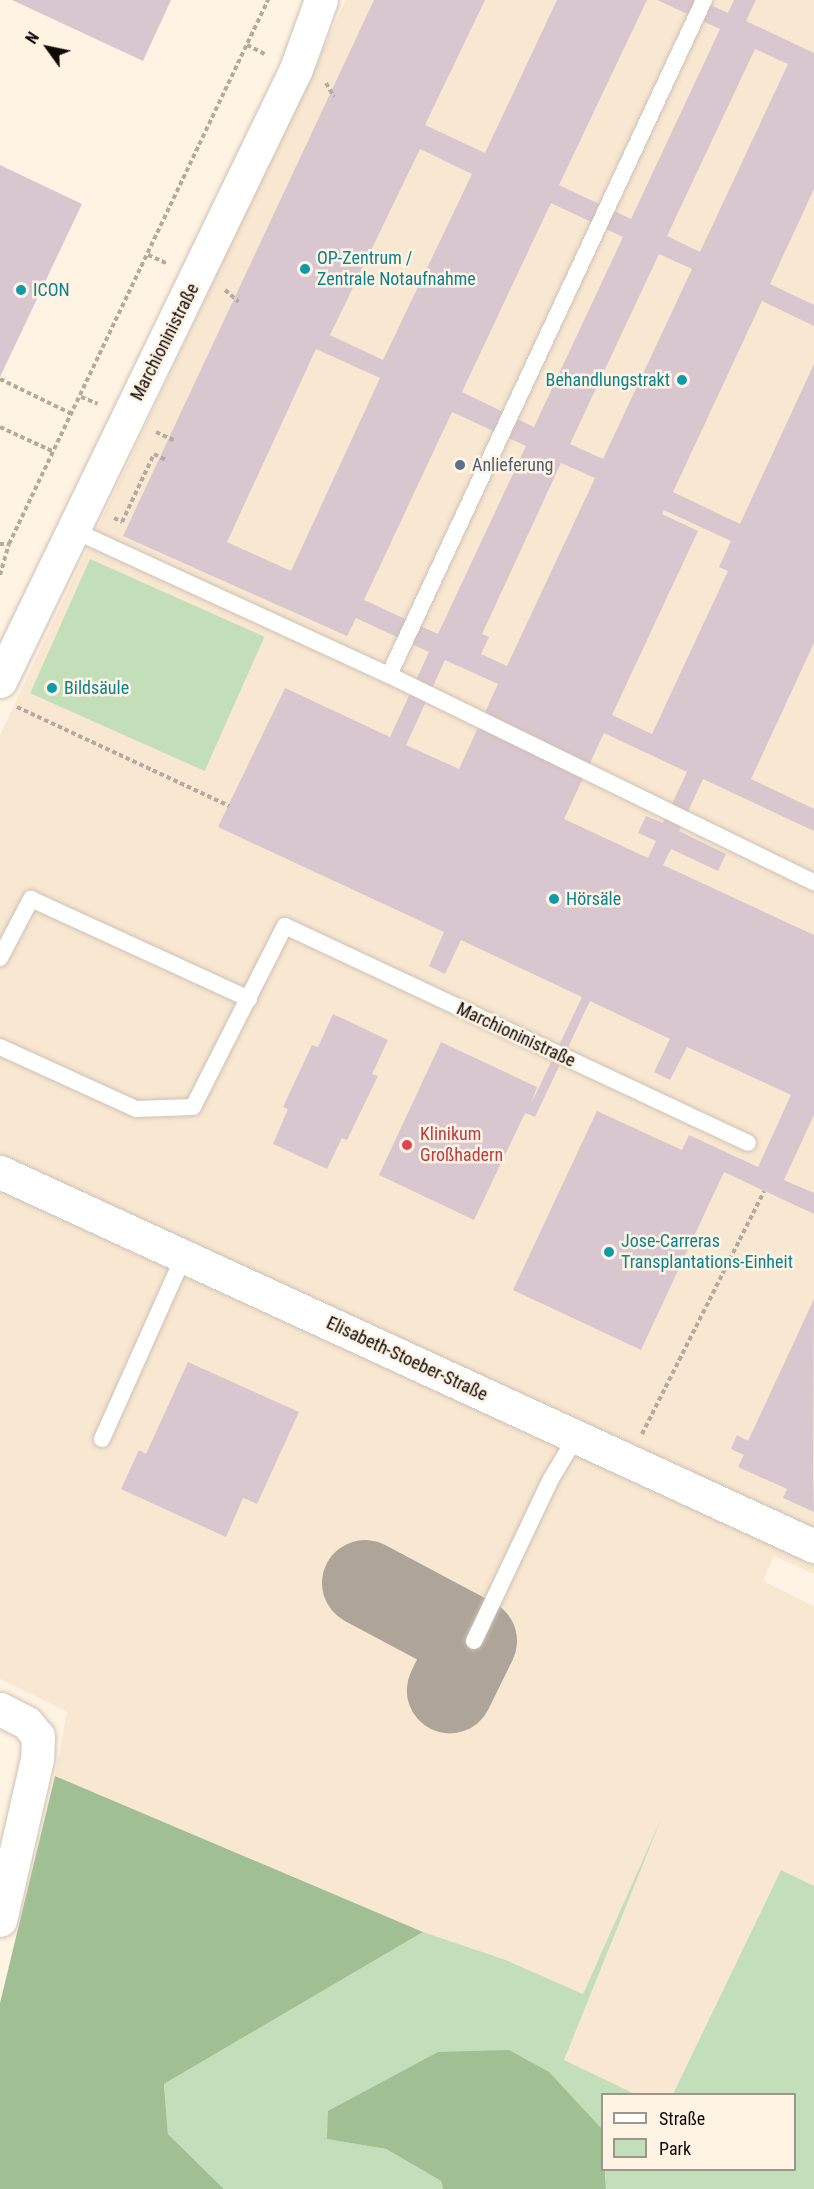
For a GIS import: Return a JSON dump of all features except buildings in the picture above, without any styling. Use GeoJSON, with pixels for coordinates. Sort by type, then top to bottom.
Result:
{"type":"FeatureCollection","features":[{"type":"Feature","properties":{"kind":"street","name":"Marchioninistraße"},"geometry":{"type":"LineString","coordinates":[[5,692],[72,529],[296,69],[321,0]]}},
{"type":"Feature","properties":{"kind":"street","name":"Elisabeth-Stoeber-Straße"},"geometry":{"type":"LineString","coordinates":[[0,1172],[814,1546]]}},
{"type":"Feature","properties":{"kind":"street"},"geometry":{"type":"LineString","coordinates":[[0,1709],[27,1723],[38,1736],[37,1759],[0,1920]]}},
{"type":"Feature","properties":{"kind":"lane"},"geometry":{"type":"LineString","coordinates":[[389,675],[704,0]]}},
{"type":"Feature","properties":{"kind":"lane"},"geometry":{"type":"LineString","coordinates":[[72,529],[389,675],[814,882]]}},
{"type":"Feature","properties":{"kind":"lane"},"geometry":{"type":"LineString","coordinates":[[0,958],[31,899],[249,999],[193,1107],[136,1109],[0,1047]]}},
{"type":"Feature","properties":{"kind":"lane","name":"Marchioninistraße"},"geometry":{"type":"LineString","coordinates":[[249,999],[285,926],[748,1143]]}},
{"type":"Feature","properties":{"kind":"lane"},"geometry":{"type":"LineString","coordinates":[[102,1439],[184,1256]]}},
{"type":"Feature","properties":{"kind":"lane"},"geometry":{"type":"LineString","coordinates":[[474,1641],[551,1479],[576,1437]]}},
{"type":"Feature","properties":{"kind":"path"},"geometry":{"type":"LineString","coordinates":[[0,575],[9,544],[268,0]]}},
{"type":"Feature","properties":{"kind":"path"},"geometry":{"type":"LineString","coordinates":[[231,292],[239,302]]}},
{"type":"Feature","properties":{"kind":"path"},"geometry":{"type":"LineString","coordinates":[[0,379],[72,414]]}},
{"type":"Feature","properties":{"kind":"path"},"geometry":{"type":"LineString","coordinates":[[0,427],[54,452]]}},
{"type":"Feature","properties":{"kind":"path"},"geometry":{"type":"LineString","coordinates":[[154,431],[175,441]]}},
{"type":"Feature","properties":{"kind":"path"},"geometry":{"type":"LineString","coordinates":[[154,454],[166,460]]}},
{"type":"Feature","properties":{"kind":"path"},"geometry":{"type":"LineString","coordinates":[[0,544],[9,544]]}},
{"type":"Feature","properties":{"kind":"path"},"geometry":{"type":"LineString","coordinates":[[5,692],[229,806]]}},
{"type":"Feature","properties":{"kind":"path"},"geometry":{"type":"LineString","coordinates":[[629,1461],[764,1191]]}},
{"type":"Feature","properties":{"kind":"shaded area","name":"Klinikum Großhadern"},"geometry":{"type":"Polygon","coordinates":[[[346,0],[814,0],[814,1574],[774,1556],[763,1581],[814,1606],[814,1886],[781,1870],[673,2093],[633,2093],[563,2060],[653,1838],[583,1994],[506,1960],[423,1932],[55,1776],[67,1712],[0,1679],[0,735],[346,0]]]}},
{"type":"Feature","properties":{"kind":"green space"},"geometry":{"type":"Polygon","coordinates":[[[90,559],[264,637],[205,771],[30,693],[90,559]]]}},
{"type":"Feature","properties":{"kind":"green space"},"geometry":{"type":"Polygon","coordinates":[[[55,1776],[423,1932],[164,2084],[168,2134],[224,2189],[0,2189],[0,2003],[55,1776]]]}},
{"type":"Feature","properties":{"kind":"green space"},"geometry":{"type":"Polygon","coordinates":[[[662,1817],[564,2060],[633,2093],[601,2093],[601,2129],[328,2111],[328,2139],[386,2149],[441,2181],[443,2189],[224,2189],[168,2134],[164,2084],[423,1932],[506,1960],[583,1994],[662,1817]]]}},
{"type":"Feature","properties":{"kind":"green space"},"geometry":{"type":"Polygon","coordinates":[[[781,1870],[814,1886],[814,2189],[606,2189],[605,2171],[796,2171],[796,2093],[673,2093],[781,1870]]]}},
{"type":"Feature","properties":{"kind":"green space"},"geometry":{"type":"Polygon","coordinates":[[[509,2050],[549,2072],[601,2128],[601,2171],[605,2171],[606,2189],[443,2189],[441,2181],[386,2149],[327,2139],[328,2111],[438,2052],[509,2050]]]}},
{"type":"Feature","properties":{"kind":"taxiway"},"geometry":{"type":"LineString","coordinates":[[365,1583],[474,1641],[450,1690]]}},
{"type":"Feature","properties":{"kind":"place","name":"OP-Zentrum / Zentrale Notaufnahme"},"geometry":{"type":"Point","coordinates":[305,269]}},
{"type":"Feature","properties":{"kind":"place","name":"ICON"},"geometry":{"type":"Point","coordinates":[21,290]}},
{"type":"Feature","properties":{"kind":"place","name":"Behandlungstrakt"},"geometry":{"type":"Point","coordinates":[682,380]}},
{"type":"Feature","properties":{"kind":"place","name":"Anlieferung"},"geometry":{"type":"Point","coordinates":[460,465]}},
{"type":"Feature","properties":{"kind":"place","name":"Bildsäule"},"geometry":{"type":"Point","coordinates":[52,688]}},
{"type":"Feature","properties":{"kind":"place","name":"Hörsäle"},"geometry":{"type":"Point","coordinates":[554,899]}},
{"type":"Feature","properties":{"kind":"place","name":"Klinikum Großhadern"},"geometry":{"type":"Point","coordinates":[407,1145]}},
{"type":"Feature","properties":{"kind":"place","name":"Jose-Carreras Transplantations-Einheit"},"geometry":{"type":"Point","coordinates":[609,1252]}}]}
